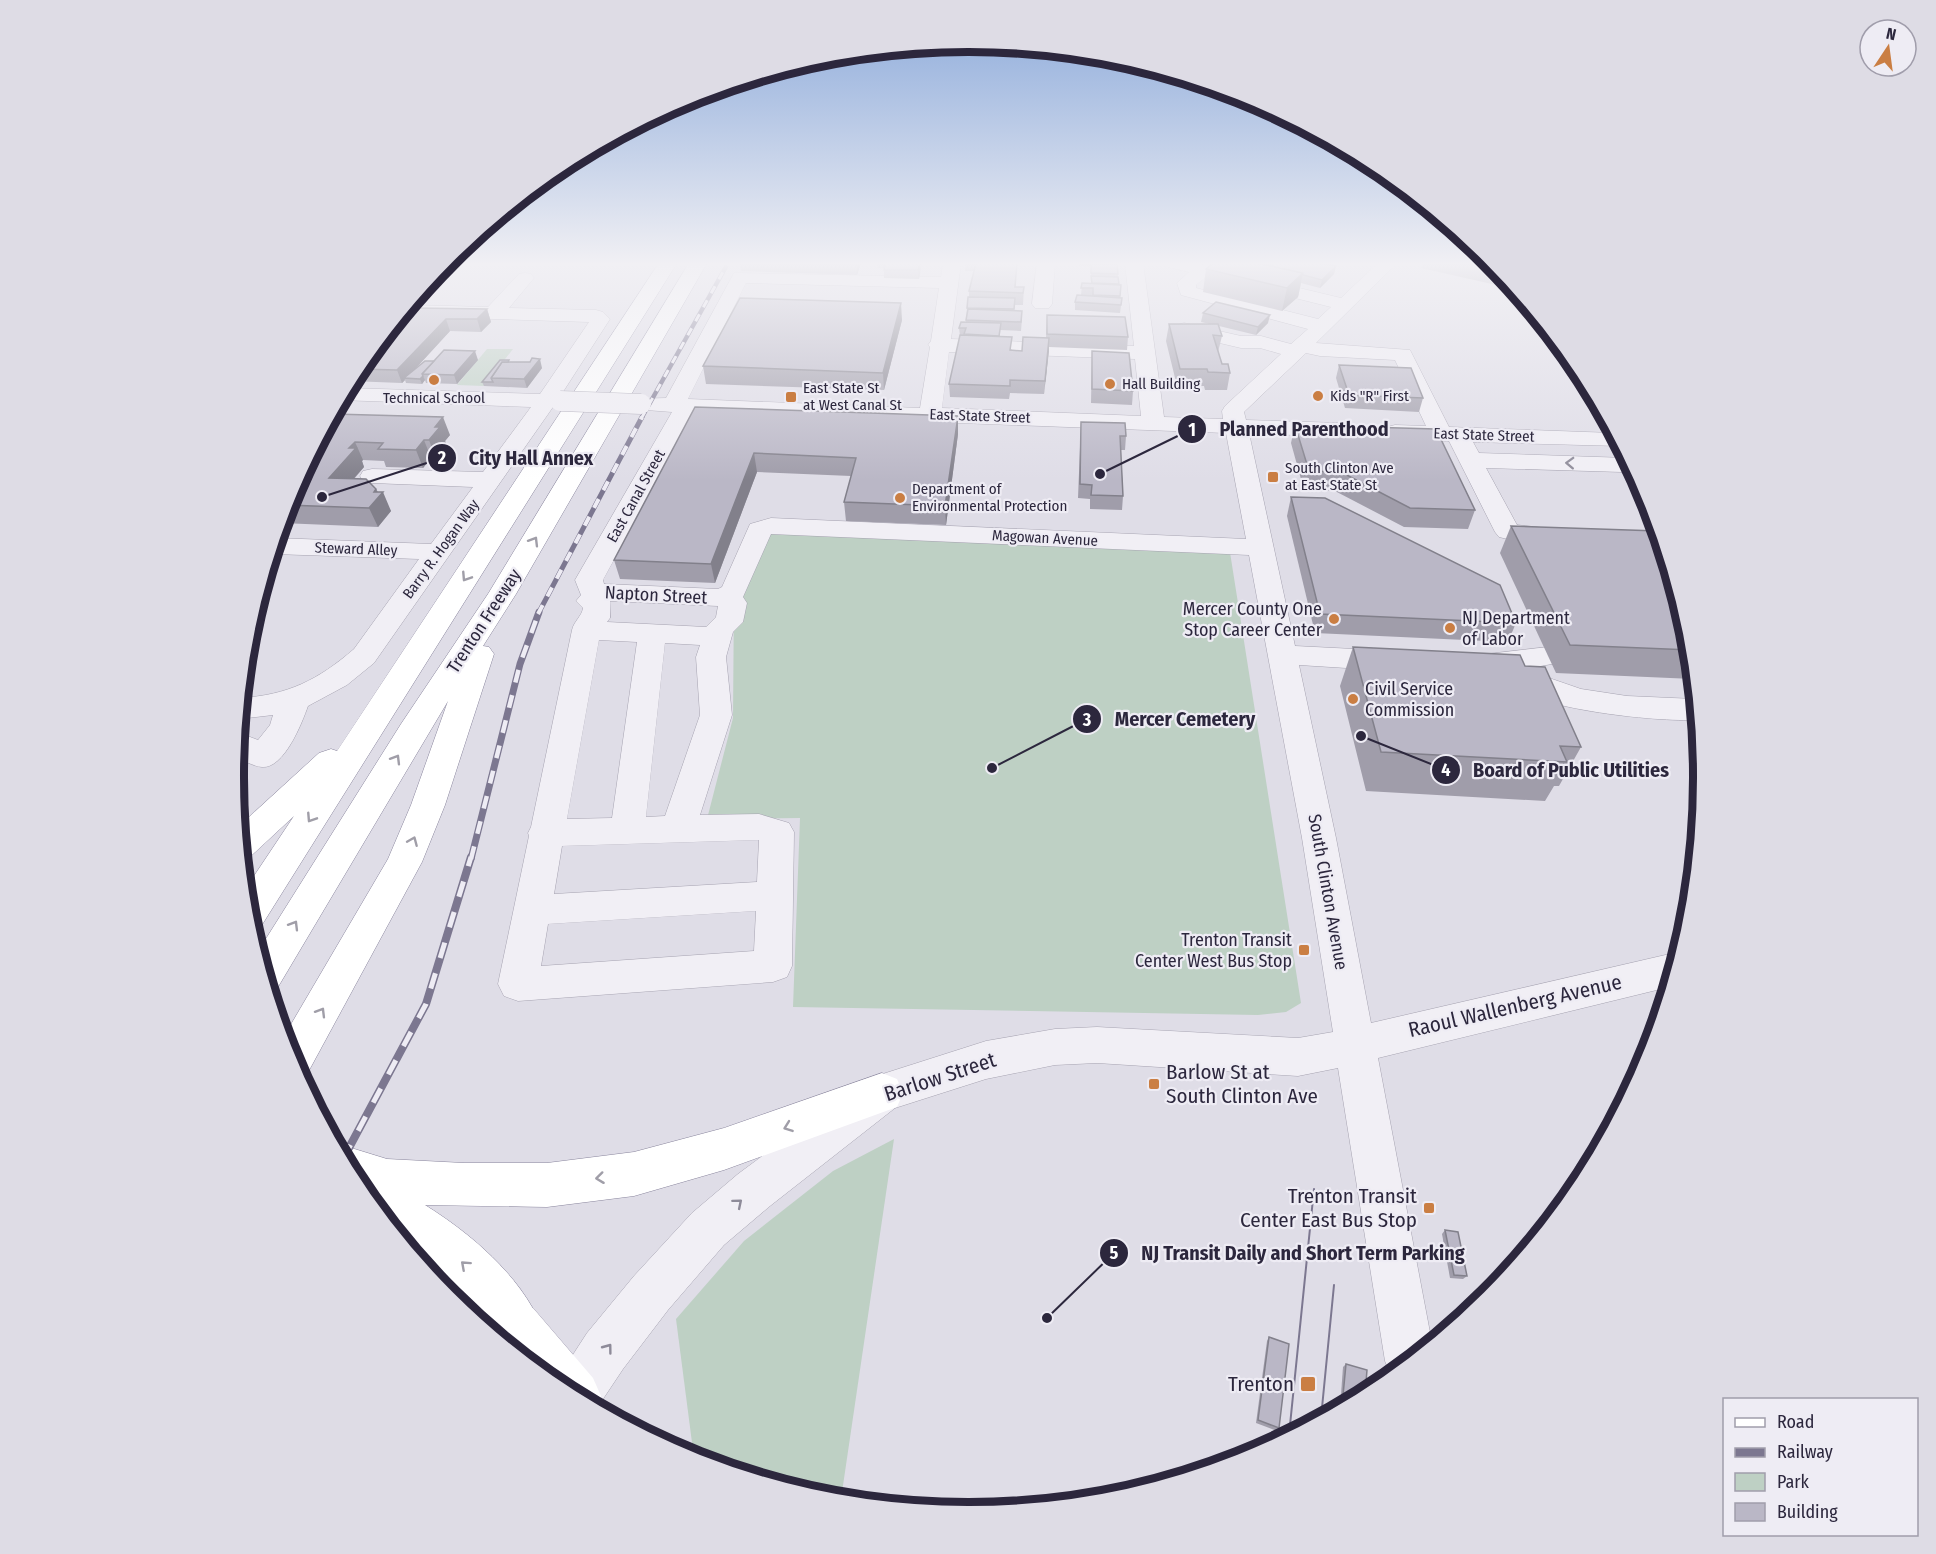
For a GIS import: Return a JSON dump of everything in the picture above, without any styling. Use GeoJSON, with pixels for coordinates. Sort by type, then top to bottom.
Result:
{"type":"FeatureCollection","features":[{"type":"Feature","properties":{"kind":"main road"},"geometry":{"type":"LineString","coordinates":[[255,902],[621,336]]}},
{"type":"Feature","properties":{"kind":"main road","name":"Trenton Freeway"},"geometry":{"type":"LineString","coordinates":[[269,967],[412,732],[502,594],[655,336]]}},
{"type":"Feature","properties":{"kind":"main road"},"geometry":{"type":"LineString","coordinates":[[298,1051],[404,862],[428,805],[467,683],[502,594]]}},
{"type":"Feature","properties":{"kind":"main road"},"geometry":{"type":"LineString","coordinates":[[247,840],[297,795],[377,716]]}},
{"type":"Feature","properties":{"kind":"main road"},"geometry":{"type":"LineString","coordinates":[[362,1173],[387,1181],[464,1185],[547,1185],[634,1174],[724,1149],[882,1093]]}},
{"type":"Feature","properties":{"kind":"main road"},"geometry":{"type":"LineString","coordinates":[[384,1205],[429,1234],[470,1267],[555,1372]]}},
{"type":"Feature","properties":{"kind":"main road"},"geometry":{"type":"LineString","coordinates":[[481,1314],[516,1325]]}},
{"type":"Feature","properties":{"kind":"street","name":"Barry R. Hogan Way"},"geometry":{"type":"LineString","coordinates":[[247,712],[294,700],[324,687],[342,676],[364,656],[490,480],[553,401],[592,336]]}},
{"type":"Feature","properties":{"kind":"street","name":"East Canal Street"},"geometry":{"type":"LineString","coordinates":[[713,336],[680,405],[589,580],[590,607],[545,833],[518,984],[773,966],[775,895]]}},
{"type":"Feature","properties":{"kind":"street"},"geometry":{"type":"LineString","coordinates":[[930,414],[940,336]]}},
{"type":"Feature","properties":{"kind":"street"},"geometry":{"type":"LineString","coordinates":[[1144,336],[1153,422]]}},
{"type":"Feature","properties":{"kind":"street"},"geometry":{"type":"LineString","coordinates":[[1213,336],[1241,342],[1261,342],[1298,348],[1403,354],[1449,434],[1476,471],[1508,532],[1578,536]]}},
{"type":"Feature","properties":{"kind":"street"},"geometry":{"type":"LineString","coordinates":[[1236,426],[1233,411],[1312,336]]}},
{"type":"Feature","properties":{"kind":"street"},"geometry":{"type":"LineString","coordinates":[[938,345],[1146,353]]}},
{"type":"Feature","properties":{"kind":"street","name":"East State Street"},"geometry":{"type":"LineString","coordinates":[[354,394],[1609,440]]}},
{"type":"Feature","properties":{"kind":"street","name":"South Clinton Avenue"},"geometry":{"type":"LineString","coordinates":[[1236,426],[1319,838],[1409,1352]]}},
{"type":"Feature","properties":{"kind":"street"},"geometry":{"type":"LineString","coordinates":[[1476,471],[1624,471]]}},
{"type":"Feature","properties":{"kind":"street"},"geometry":{"type":"LineString","coordinates":[[1476,471],[1631,486]]}},
{"type":"Feature","properties":{"kind":"street"},"geometry":{"type":"LineString","coordinates":[[372,476],[490,480]]}},
{"type":"Feature","properties":{"kind":"street","name":"Magowan Avenue"},"geometry":{"type":"LineString","coordinates":[[722,615],[759,529],[771,526],[1262,548]]}},
{"type":"Feature","properties":{"kind":"street","name":"Steward Alley"},"geometry":{"type":"LineString","coordinates":[[281,546],[438,552]]}},
{"type":"Feature","properties":{"kind":"street"},"geometry":{"type":"LineString","coordinates":[[590,607],[652,634],[722,615],[711,657],[716,715],[687,798],[679,829]]}},
{"type":"Feature","properties":{"kind":"street","name":"Napton Street"},"geometry":{"type":"LineString","coordinates":[[590,607],[722,615]]}},
{"type":"Feature","properties":{"kind":"street"},"geometry":{"type":"LineString","coordinates":[[627,831],[652,634]]}},
{"type":"Feature","properties":{"kind":"street"},"geometry":{"type":"LineString","coordinates":[[1282,656],[1423,662]]}},
{"type":"Feature","properties":{"kind":"street"},"geometry":{"type":"LineString","coordinates":[[1458,664],[1501,663],[1531,669],[1548,656]]}},
{"type":"Feature","properties":{"kind":"street"},"geometry":{"type":"LineString","coordinates":[[1501,663],[1537,687],[1572,696],[1639,708],[1689,710]]}},
{"type":"Feature","properties":{"kind":"street"},"geometry":{"type":"LineString","coordinates":[[245,746],[263,756],[285,728],[294,700]]}},
{"type":"Feature","properties":{"kind":"street"},"geometry":{"type":"LineString","coordinates":[[531,910],[775,895],[777,832],[759,827],[545,833]]}},
{"type":"Feature","properties":{"kind":"street","name":"Raoul Wallenberg Avenue"},"geometry":{"type":"LineString","coordinates":[[1356,1046],[1409,1031],[1666,971]]}},
{"type":"Feature","properties":{"kind":"street","name":"Barlow Street"},"geometry":{"type":"LineString","coordinates":[[580,1388],[605,1351],[651,1293],[708,1228],[754,1190],[882,1093],[986,1060],[1055,1047],[1157,1048],[1298,1057],[1356,1046]]}},
{"type":"Feature","properties":{"kind":"green space"},"geometry":{"type":"Polygon","coordinates":[[[487,349],[513,349],[484,386],[457,385],[487,349]]]}},
{"type":"Feature","properties":{"kind":"green space"},"geometry":{"type":"Polygon","coordinates":[[[759,529],[1229,546],[1301,1003],[1286,1012],[1258,1015],[793,1007],[800,818],[707,819],[733,718],[734,591],[759,529]]]}},
{"type":"Feature","properties":{"kind":"green space"},"geometry":{"type":"Polygon","coordinates":[[[894,1139],[842,1490],[780,1477],[693,1447],[676,1319],[744,1241],[833,1171],[894,1139]]]}},
{"type":"Feature","properties":{"kind":"building"},"geometry":{"type":"Polygon","coordinates":[[[393,336],[430,336],[397,370],[369,369],[393,336]]]}},
{"type":"Feature","properties":{"kind":"building"},"geometry":{"type":"Polygon","coordinates":[[[720,336],[893,336],[883,373],[703,366],[720,336]]]}},
{"type":"Feature","properties":{"kind":"building"},"geometry":{"type":"Polygon","coordinates":[[[960,336],[1012,337],[1010,350],[1022,351],[1023,337],[1049,338],[1045,381],[1010,380],[1010,386],[949,384],[960,336]]]}},
{"type":"Feature","properties":{"kind":"building"},"geometry":{"type":"Polygon","coordinates":[[[1088,336],[1128,336],[1128,337],[1088,336]]]}},
{"type":"Feature","properties":{"kind":"building"},"geometry":{"type":"Polygon","coordinates":[[[1172,336],[1213,336],[1222,364],[1228,364],[1230,373],[1208,372],[1207,369],[1180,369],[1172,336]]]}},
{"type":"Feature","properties":{"kind":"building"},"geometry":{"type":"Polygon","coordinates":[[[444,350],[475,351],[454,375],[422,374],[444,350]]]}},
{"type":"Feature","properties":{"kind":"building","name":"Hall Building"},"geometry":{"type":"Polygon","coordinates":[[[1092,351],[1129,353],[1133,391],[1092,389],[1092,351]]]}},
{"type":"Feature","properties":{"kind":"building"},"geometry":{"type":"Polygon","coordinates":[[[532,358],[540,359],[524,379],[491,378],[502,362],[530,362],[532,358]]]}},
{"type":"Feature","properties":{"kind":"building"},"geometry":{"type":"Polygon","coordinates":[[[500,360],[509,360],[502,362],[491,378],[493,382],[482,382],[500,360]]]}},
{"type":"Feature","properties":{"kind":"building"},"geometry":{"type":"Polygon","coordinates":[[[425,361],[434,361],[420,379],[404,378],[425,361]]]}},
{"type":"Feature","properties":{"kind":"building"},"geometry":{"type":"Polygon","coordinates":[[[1339,365],[1411,368],[1423,398],[1349,395],[1339,365]]]}},
{"type":"Feature","properties":{"kind":"building","name":"Department of Environmental Protection"},"geometry":{"type":"Polygon","coordinates":[[[695,407],[958,416],[945,506],[844,502],[856,458],[754,453],[711,564],[614,560],[695,407]]]}},
{"type":"Feature","properties":{"kind":"building"},"geometry":{"type":"Polygon","coordinates":[[[341,414],[443,417],[435,427],[440,427],[416,450],[378,449],[383,443],[355,442],[349,448],[356,448],[329,478],[366,479],[376,489],[374,492],[383,492],[369,508],[297,505],[318,457],[341,414]]]}},
{"type":"Feature","properties":{"kind":"building"},"geometry":{"type":"Polygon","coordinates":[[[1081,422],[1125,423],[1126,436],[1120,436],[1123,496],[1091,495],[1092,485],[1080,484],[1081,422]]]}},
{"type":"Feature","properties":{"kind":"building"},"geometry":{"type":"Polygon","coordinates":[[[1295,425],[1436,429],[1475,510],[1410,508],[1341,472],[1309,471],[1295,425]]]}},
{"type":"Feature","properties":{"kind":"building"},"geometry":{"type":"Polygon","coordinates":[[[1291,497],[1325,498],[1500,585],[1516,623],[1320,614],[1291,497]]]}},
{"type":"Feature","properties":{"kind":"building"},"geometry":{"type":"Polygon","coordinates":[[[1511,526],[1649,531],[1668,589],[1681,650],[1570,645],[1511,526]]]}},
{"type":"Feature","properties":{"kind":"building"},"geometry":{"type":"Polygon","coordinates":[[[1353,647],[1520,655],[1525,666],[1545,667],[1581,747],[1560,746],[1567,762],[1381,752],[1353,647]]]}},
{"type":"Feature","properties":{"kind":"building"},"geometry":{"type":"Polygon","coordinates":[[[1445,1230],[1458,1232],[1467,1276],[1454,1275],[1445,1230]]]}},
{"type":"Feature","properties":{"kind":"building"},"geometry":{"type":"Polygon","coordinates":[[[1269,1337],[1289,1344],[1279,1428],[1258,1420],[1269,1337]]]}},
{"type":"Feature","properties":{"kind":"building"},"geometry":{"type":"Polygon","coordinates":[[[1346,1364],[1367,1370],[1366,1382],[1343,1396],[1346,1364]]]}},
{"type":"Feature","properties":{"kind":"tram line"},"geometry":{"type":"LineString","coordinates":[[1290,1426],[1314,1189]]}},
{"type":"Feature","properties":{"kind":"tram line"},"geometry":{"type":"LineString","coordinates":[[1322,1408],[1334,1285]]}},
{"type":"Feature","properties":{"kind":"railway"},"geometry":{"type":"LineString","coordinates":[[641,419],[688,336]]}},
{"type":"Feature","properties":{"kind":"railway"},"geometry":{"type":"LineString","coordinates":[[539,612],[642,417]]}},
{"type":"Feature","properties":{"kind":"railway"},"geometry":{"type":"LineString","coordinates":[[471,859],[520,664],[539,612]]}},
{"type":"Feature","properties":{"kind":"railway"},"geometry":{"type":"LineString","coordinates":[[348,1150],[426,1004],[471,857]]}},
{"type":"Feature","properties":{"kind":"place","name":"Technical School"},"geometry":{"type":"Point","coordinates":[434,380]}},
{"type":"Feature","properties":{"kind":"place","name":"Hall Building"},"geometry":{"type":"Point","coordinates":[1110,384]}},
{"type":"Feature","properties":{"kind":"place","name":"Kids \"R\" First"},"geometry":{"type":"Point","coordinates":[1318,396]}},
{"type":"Feature","properties":{"kind":"place","name":"East State St at West Canal St"},"geometry":{"type":"Point","coordinates":[791,397]}},
{"type":"Feature","properties":{"kind":"place","name":"Planned Parenthood"},"geometry":{"type":"Point","coordinates":[1100,474]}},
{"type":"Feature","properties":{"kind":"place","name":"South Clinton Ave at East State St"},"geometry":{"type":"Point","coordinates":[1273,477]}},
{"type":"Feature","properties":{"kind":"place","name":"City Hall Annex"},"geometry":{"type":"Point","coordinates":[322,497]}},
{"type":"Feature","properties":{"kind":"place","name":"Department of Environmental Protection"},"geometry":{"type":"Point","coordinates":[900,498]}},
{"type":"Feature","properties":{"kind":"place","name":"Mercer County One Stop Career Center"},"geometry":{"type":"Point","coordinates":[1334,619]}},
{"type":"Feature","properties":{"kind":"place","name":"NJ Department of Labor"},"geometry":{"type":"Point","coordinates":[1450,628]}},
{"type":"Feature","properties":{"kind":"place","name":"Civil Service Commission"},"geometry":{"type":"Point","coordinates":[1353,699]}},
{"type":"Feature","properties":{"kind":"place","name":"Board of Public Utilities"},"geometry":{"type":"Point","coordinates":[1361,736]}},
{"type":"Feature","properties":{"kind":"place","name":"Mercer Cemetery"},"geometry":{"type":"Point","coordinates":[992,768]}},
{"type":"Feature","properties":{"kind":"place","name":"Trenton Transit Center West Bus Stop"},"geometry":{"type":"Point","coordinates":[1304,950]}},
{"type":"Feature","properties":{"kind":"place","name":"Barlow St at South Clinton Ave"},"geometry":{"type":"Point","coordinates":[1154,1084]}},
{"type":"Feature","properties":{"kind":"place","name":"Trenton Transit Center East Bus Stop"},"geometry":{"type":"Point","coordinates":[1429,1208]}},
{"type":"Feature","properties":{"kind":"place","name":"NJ Transit Daily and Short Term Parking"},"geometry":{"type":"Point","coordinates":[1047,1318]}},
{"type":"Feature","properties":{"kind":"place","name":"Trenton"},"geometry":{"type":"Point","coordinates":[1308,1384]}}]}
